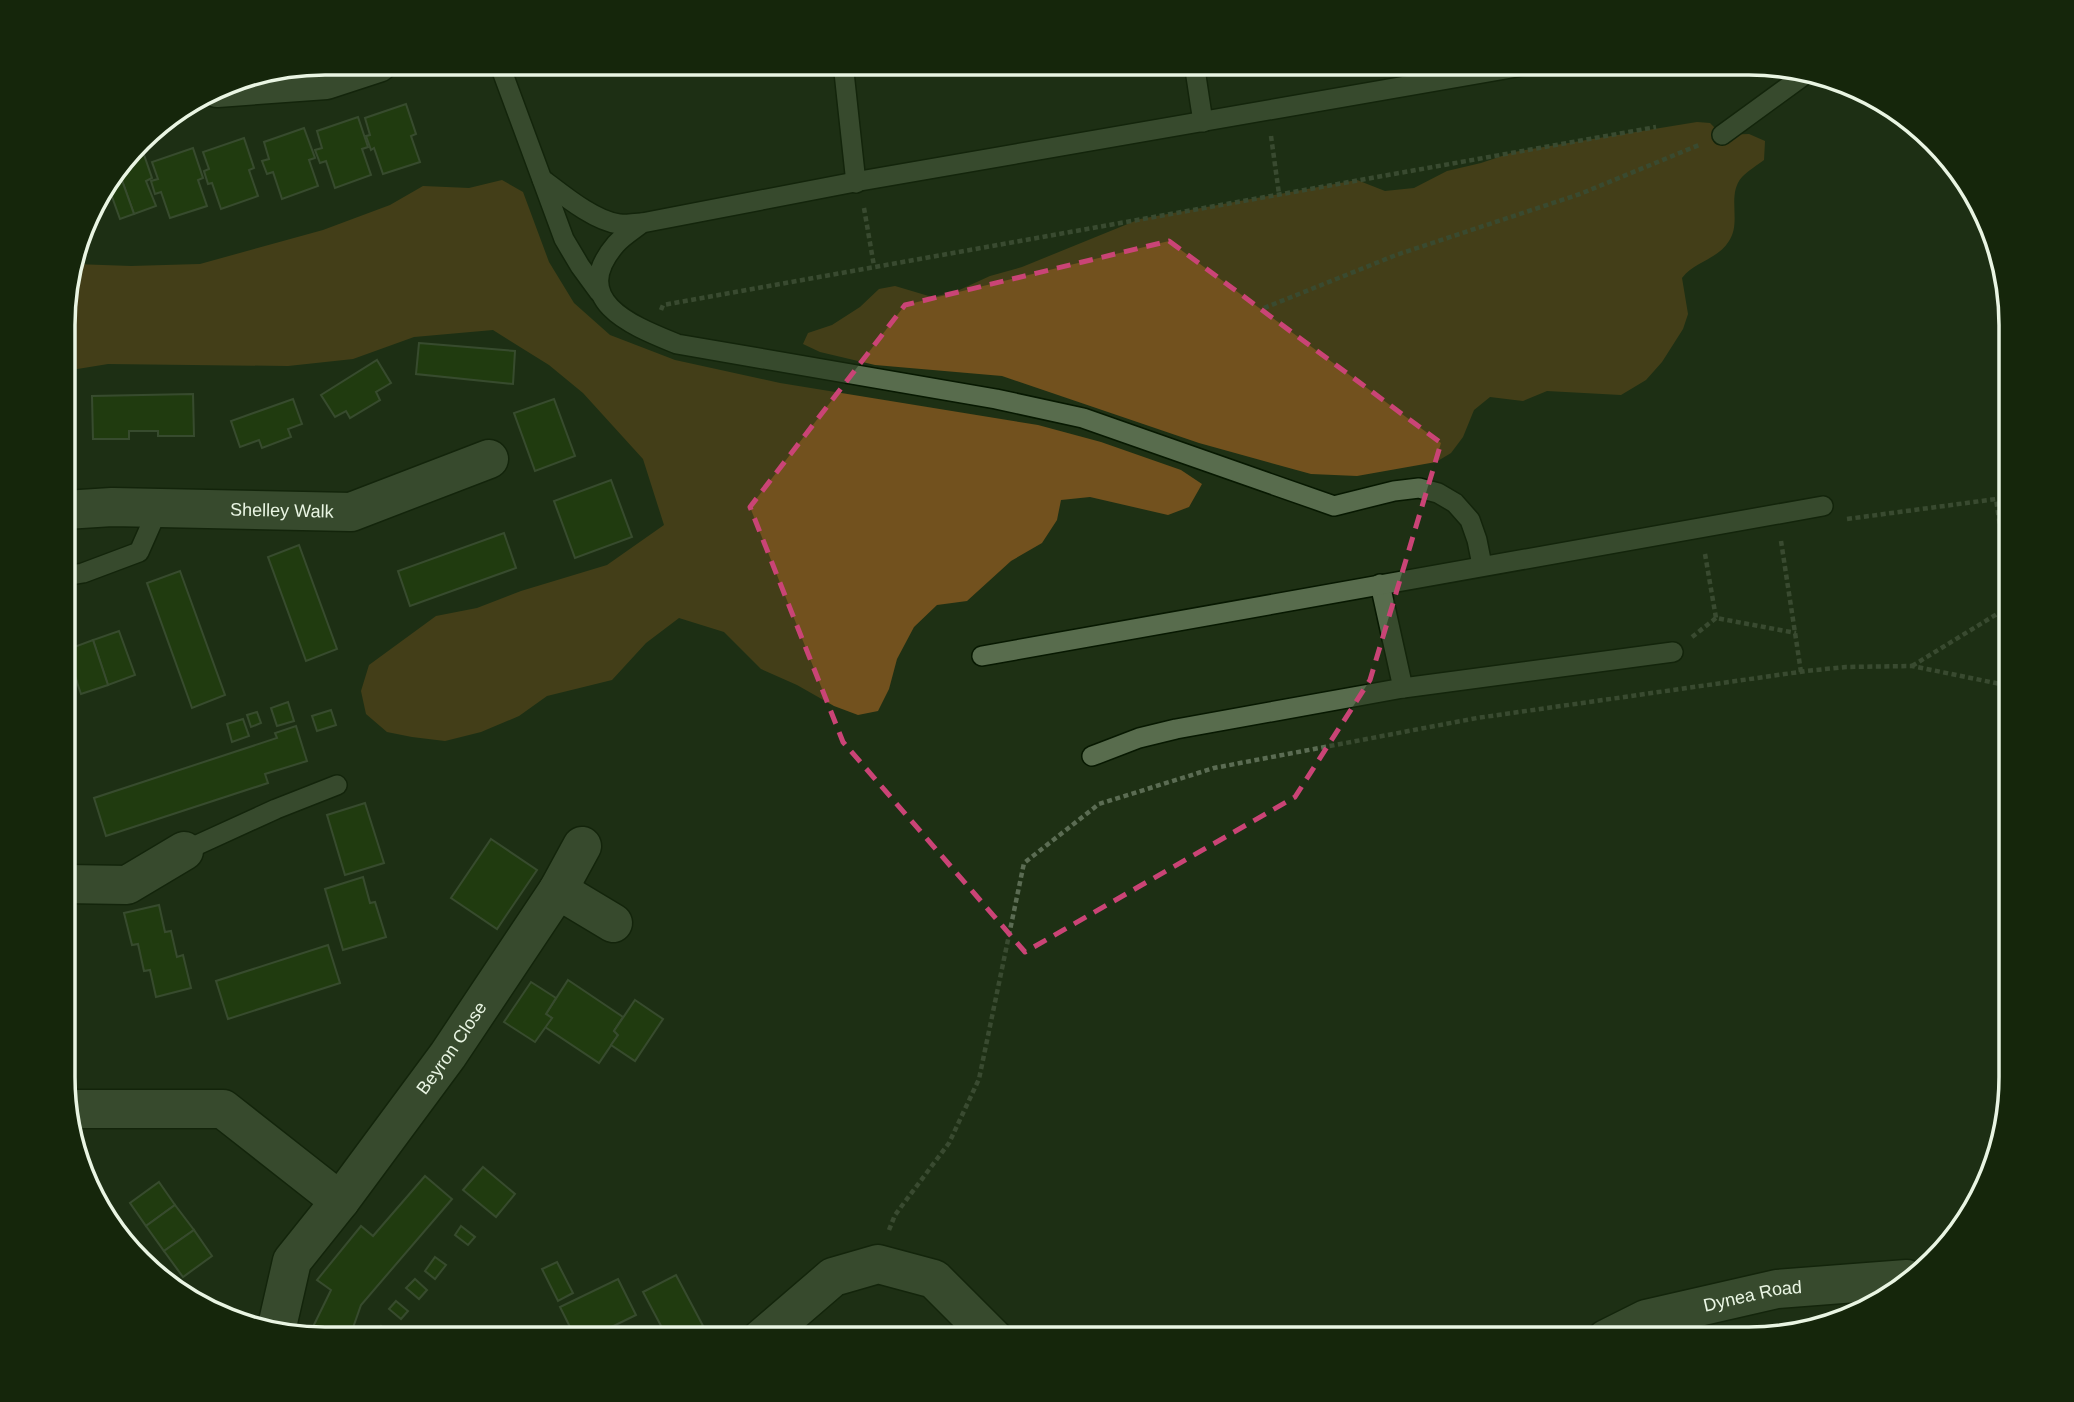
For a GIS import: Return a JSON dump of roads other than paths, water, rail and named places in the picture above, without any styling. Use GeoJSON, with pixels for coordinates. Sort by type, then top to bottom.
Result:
{"type":"FeatureCollection","features":[{"type":"Feature","properties":{"kind":"street"},"geometry":{"type":"LineString","coordinates":[[258,85],[326,80],[341,75]]}},
{"type":"Feature","properties":{"kind":"street","name":"Shelley Walk"},"geometry":{"type":"LineString","coordinates":[[75,509],[112,507],[351,512],[489,459]]}},
{"type":"Feature","properties":{"kind":"street","name":"Beyron Close"},"geometry":{"type":"LineString","coordinates":[[278,1322],[292,1261],[448,1055],[558,890],[582,846]]}},
{"type":"Feature","properties":{"kind":"street"},"geometry":{"type":"LineString","coordinates":[[75,884],[127,885],[184,850]]}},
{"type":"Feature","properties":{"kind":"street"},"geometry":{"type":"LineString","coordinates":[[558,890],[613,923]]}},
{"type":"Feature","properties":{"kind":"street"},"geometry":{"type":"LineString","coordinates":[[77,1109],[223,1109],[340,1201]]}},
{"type":"Feature","properties":{"kind":"street"},"geometry":{"type":"LineString","coordinates":[[775,1327],[833,1277],[878,1264],[934,1279],[982,1327]]}},
{"type":"Feature","properties":{"kind":"street","name":"Dynea Road"},"geometry":{"type":"LineString","coordinates":[[1629,1327],[1646,1318],[1777,1289],[1895,1280]]}},
{"type":"Feature","properties":{"kind":"lane"},"geometry":{"type":"LineString","coordinates":[[503,75],[564,239],[580,267],[612,311],[635,327],[677,344],[734,356],[996,399],[1083,418],[1334,506],[1394,491],[1419,488],[1455,503],[1470,520],[1482,565]]}},
{"type":"Feature","properties":{"kind":"lane"},"geometry":{"type":"LineString","coordinates":[[845,75],[858,182]]}},
{"type":"Feature","properties":{"kind":"lane"},"geometry":{"type":"LineString","coordinates":[[1196,75],[1203,121]]}},
{"type":"Feature","properties":{"kind":"lane"},"geometry":{"type":"LineString","coordinates":[[542,179],[596,215],[618,224],[642,223],[858,182],[1471,75]]}},
{"type":"Feature","properties":{"kind":"lane"},"geometry":{"type":"LineString","coordinates":[[1722,135],[1797,80]]}},
{"type":"Feature","properties":{"kind":"lane"},"geometry":{"type":"LineString","coordinates":[[599,292],[600,270],[616,244],[642,223]]}},
{"type":"Feature","properties":{"kind":"lane"},"geometry":{"type":"LineString","coordinates":[[982,656],[1823,506]]}},
{"type":"Feature","properties":{"kind":"lane"},"geometry":{"type":"LineString","coordinates":[[75,574],[139,552],[158,509]]}},
{"type":"Feature","properties":{"kind":"lane"},"geometry":{"type":"LineString","coordinates":[[1380,584],[1403,688]]}},
{"type":"Feature","properties":{"kind":"lane"},"geometry":{"type":"LineString","coordinates":[[1092,756],[1139,738],[1176,729],[1403,688],[1673,652]]}},
{"type":"Feature","properties":{"kind":"lane"},"geometry":{"type":"LineString","coordinates":[[184,850],[337,785]]}}]}
